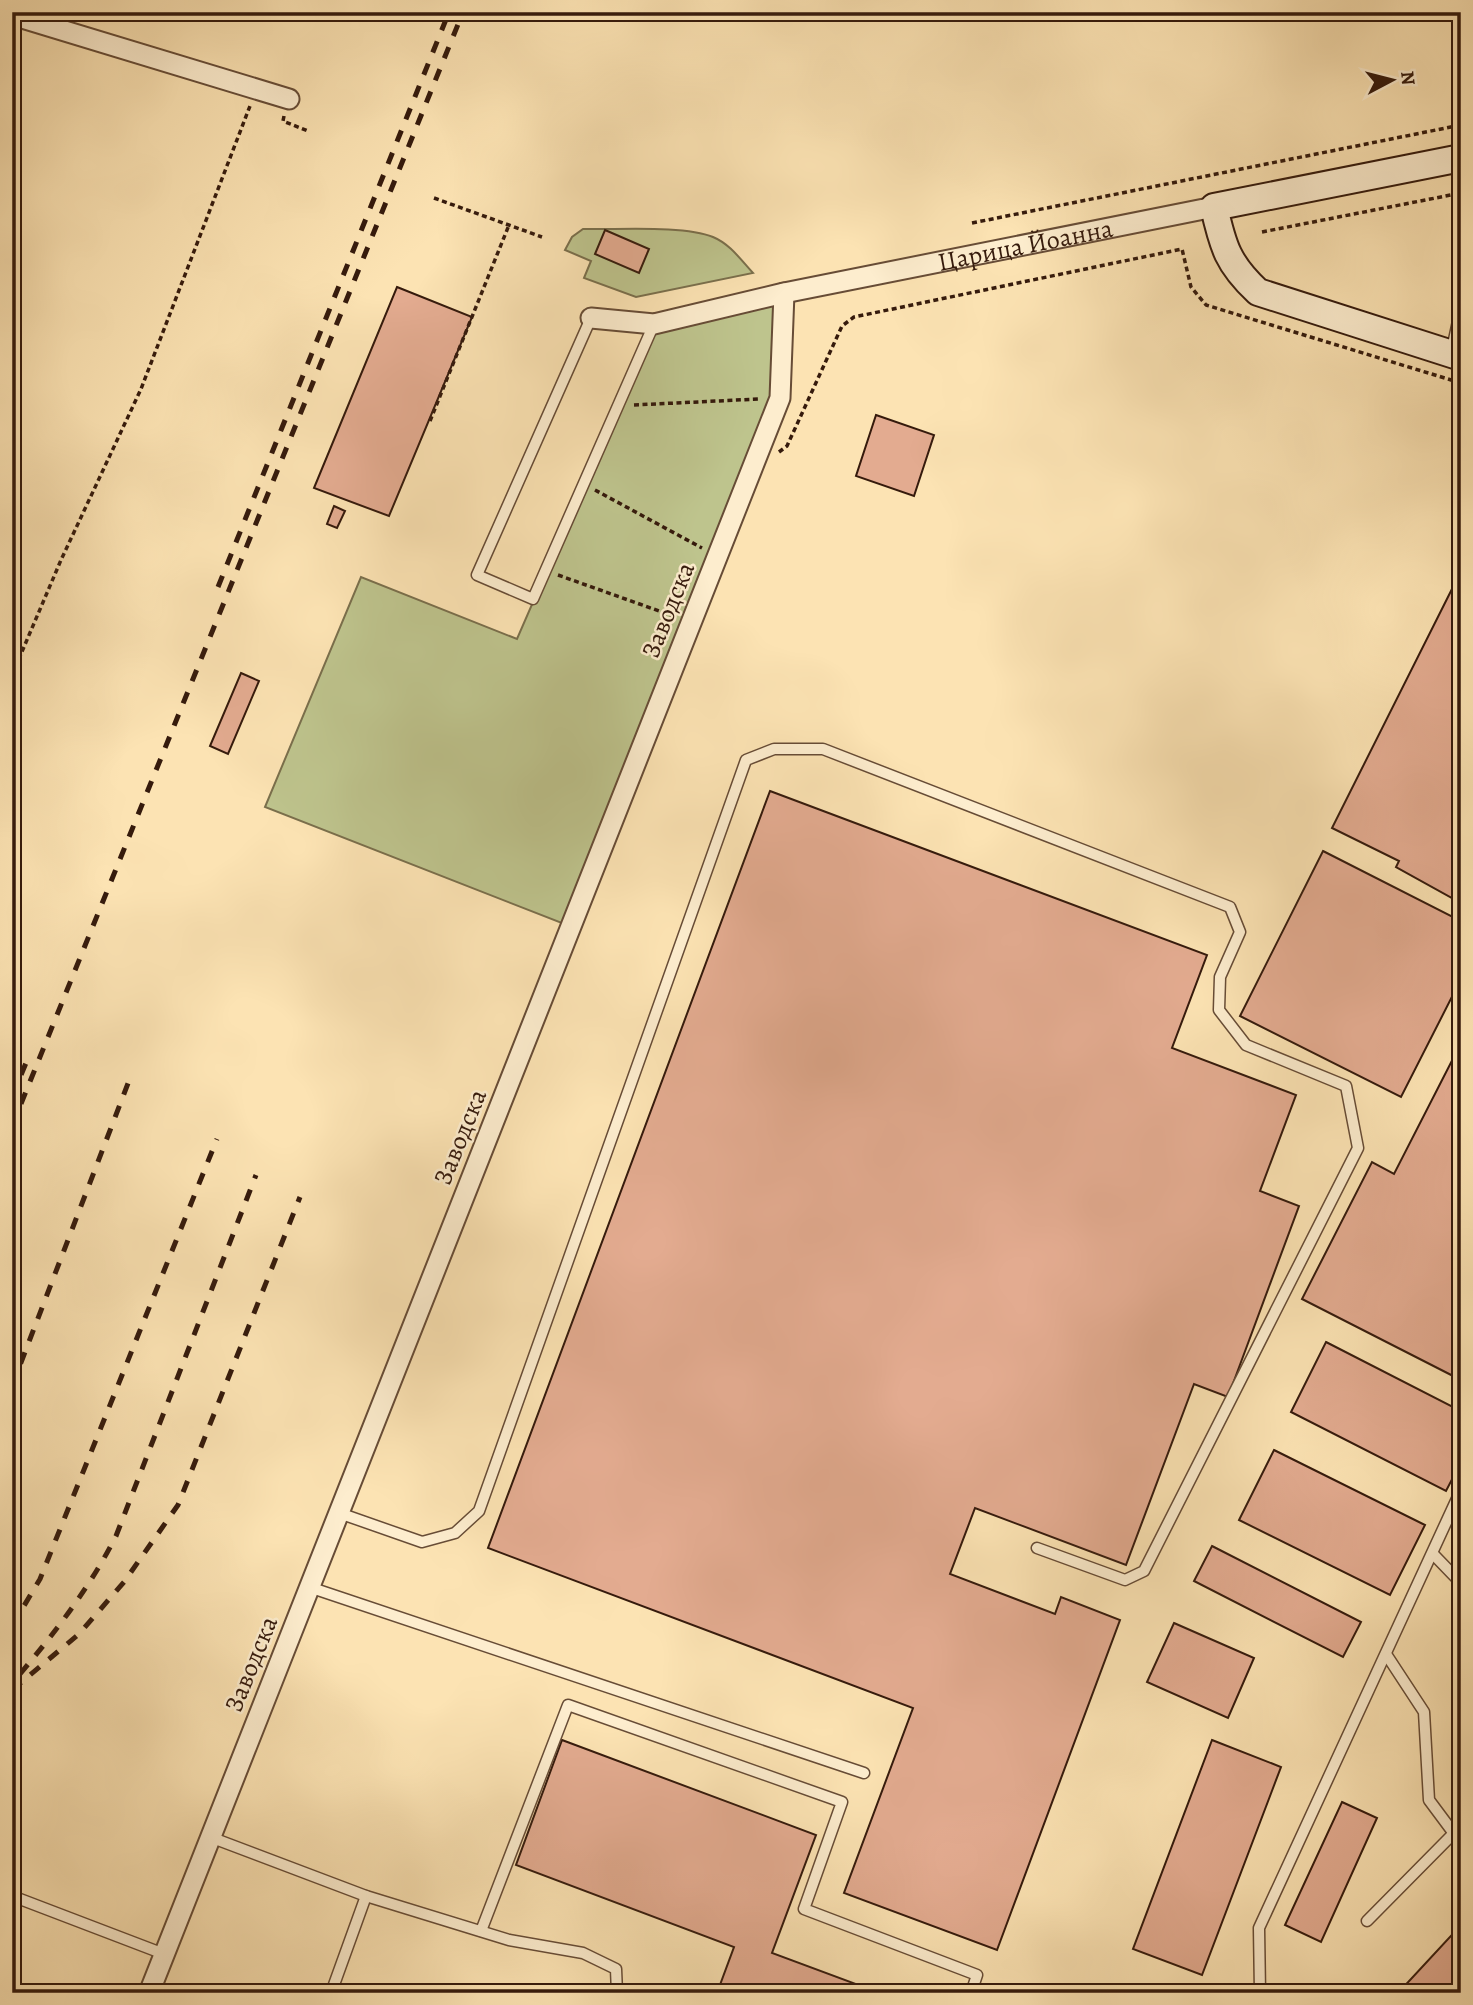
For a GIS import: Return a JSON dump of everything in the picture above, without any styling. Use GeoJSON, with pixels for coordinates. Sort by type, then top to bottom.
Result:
{"type":"FeatureCollection","features":[{"type":"Feature","properties":{"kind":"street"},"geometry":{"type":"LineString","coordinates":[[12,15],[289,99]]}},
{"type":"Feature","properties":{"kind":"street","name":"Царица Йоанна"},"geometry":{"type":"LineString","coordinates":[[591,318],[654,324],[784,293],[1461,158]]}},
{"type":"Feature","properties":{"kind":"street"},"geometry":{"type":"LineString","coordinates":[[1214,207],[1223,246],[1235,270],[1258,292],[1456,356]]}},
{"type":"Feature","properties":{"kind":"street","name":"Заводска"},"geometry":{"type":"LineString","coordinates":[[149,1993],[780,398],[784,293]]}},
{"type":"Feature","properties":{"kind":"lane"},"geometry":{"type":"LineString","coordinates":[[1456,356],[1461,307]]}},
{"type":"Feature","properties":{"kind":"lane"},"geometry":{"type":"LineString","coordinates":[[591,318],[478,575],[533,600],[654,324]]}},
{"type":"Feature","properties":{"kind":"lane"},"geometry":{"type":"LineString","coordinates":[[339,1513],[422,1542],[455,1533],[479,1511],[746,760],[774,749],[823,749],[1230,907],[1240,932],[1220,977],[1219,1010],[1246,1045],[1346,1086],[1358,1148],[1144,1571],[1125,1580],[1037,1548]]}},
{"type":"Feature","properties":{"kind":"lane"},"geometry":{"type":"LineString","coordinates":[[1261,1993],[1258,1928],[1461,1490]]}},
{"type":"Feature","properties":{"kind":"lane"},"geometry":{"type":"LineString","coordinates":[[1433,1554],[1461,1583]]}},
{"type":"Feature","properties":{"kind":"lane"},"geometry":{"type":"LineString","coordinates":[[309,1587],[864,1773]]}},
{"type":"Feature","properties":{"kind":"lane"},"geometry":{"type":"LineString","coordinates":[[1386,1654],[1424,1712],[1429,1800],[1461,1843]]}},
{"type":"Feature","properties":{"kind":"lane"},"geometry":{"type":"LineString","coordinates":[[481,1931],[568,1705],[842,1802],[804,1909],[977,1975],[971,1993]]}},
{"type":"Feature","properties":{"kind":"lane"},"geometry":{"type":"LineString","coordinates":[[1367,1921],[1453,1834]]}},
{"type":"Feature","properties":{"kind":"lane"},"geometry":{"type":"LineString","coordinates":[[210,1837],[366,1896],[509,1940],[583,1953],[616,1969],[617,1993]]}},
{"type":"Feature","properties":{"kind":"lane"},"geometry":{"type":"LineString","coordinates":[[12,1896],[164,1954]]}},
{"type":"Feature","properties":{"kind":"lane"},"geometry":{"type":"LineString","coordinates":[[331,1993],[366,1896]]}},
{"type":"Feature","properties":{"kind":"path"},"geometry":{"type":"LineString","coordinates":[[12,675],[61,560],[141,389],[256,90]]}},
{"type":"Feature","properties":{"kind":"path"},"geometry":{"type":"LineString","coordinates":[[972,223],[1461,125]]}},
{"type":"Feature","properties":{"kind":"path"},"geometry":{"type":"LineString","coordinates":[[1262,232],[1461,193]]}},
{"type":"Feature","properties":{"kind":"path"},"geometry":{"type":"LineString","coordinates":[[434,198],[542,237]]}},
{"type":"Feature","properties":{"kind":"path"},"geometry":{"type":"LineString","coordinates":[[430,422],[509,225]]}},
{"type":"Feature","properties":{"kind":"path"},"geometry":{"type":"LineString","coordinates":[[777,453],[787,446],[842,326],[854,317],[1182,249],[1191,286],[1206,305],[1461,383]]}},
{"type":"Feature","properties":{"kind":"path"},"geometry":{"type":"LineString","coordinates":[[618,406],[780,398]]}},
{"type":"Feature","properties":{"kind":"path"},"geometry":{"type":"LineString","coordinates":[[584,484],[717,556]]}},
{"type":"Feature","properties":{"kind":"path"},"geometry":{"type":"LineString","coordinates":[[546,570],[691,622]]}},
{"type":"Feature","properties":{"kind":"green space"},"geometry":{"type":"Polygon","coordinates":[[[583,229],[668,229],[700,233],[725,244],[753,273],[636,297],[584,278],[591,261],[565,250],[572,237],[583,229]]]}},
{"type":"Feature","properties":{"kind":"green space"},"geometry":{"type":"Polygon","coordinates":[[[784,293],[780,398],[572,927],[265,807],[361,577],[517,639],[654,324],[784,293]]]}},
{"type":"Feature","properties":{"kind":"building"},"geometry":{"type":"Polygon","coordinates":[[[605,230],[649,249],[639,273],[595,254],[605,230]]]}},
{"type":"Feature","properties":{"kind":"building"},"geometry":{"type":"Polygon","coordinates":[[[397,287],[472,317],[389,516],[314,488],[397,287]]]}},
{"type":"Feature","properties":{"kind":"building"},"geometry":{"type":"Polygon","coordinates":[[[876,415],[934,435],[914,496],[856,476],[876,415]]]}},
{"type":"Feature","properties":{"kind":"building"},"geometry":{"type":"Polygon","coordinates":[[[334,506],[345,511],[337,528],[327,524],[334,506]]]}},
{"type":"Feature","properties":{"kind":"building"},"geometry":{"type":"Polygon","coordinates":[[[1461,571],[1461,903],[1396,867],[1399,861],[1332,828],[1461,571]]]}},
{"type":"Feature","properties":{"kind":"building"},"geometry":{"type":"Polygon","coordinates":[[[241,673],[259,681],[228,754],[210,746],[241,673]]]}},
{"type":"Feature","properties":{"kind":"building"},"geometry":{"type":"Polygon","coordinates":[[[770,791],[1207,955],[1172,1048],[1296,1095],[1260,1191],[1299,1206],[1228,1397],[1194,1384],[1126,1565],[975,1508],[950,1574],[1055,1614],[1061,1597],[1120,1620],[997,1950],[844,1893],[913,1708],[488,1548],[770,791]]]}},
{"type":"Feature","properties":{"kind":"building"},"geometry":{"type":"Polygon","coordinates":[[[1323,851],[1461,921],[1461,979],[1401,1097],[1240,1016],[1323,851]]]}},
{"type":"Feature","properties":{"kind":"building"},"geometry":{"type":"Polygon","coordinates":[[[1461,1043],[1461,1380],[1302,1299],[1372,1162],[1394,1174],[1461,1043]]]}},
{"type":"Feature","properties":{"kind":"building"},"geometry":{"type":"Polygon","coordinates":[[[1326,1342],[1461,1411],[1461,1462],[1446,1491],[1291,1412],[1326,1342]]]}},
{"type":"Feature","properties":{"kind":"building"},"geometry":{"type":"Polygon","coordinates":[[[1274,1450],[1425,1525],[1390,1595],[1239,1520],[1274,1450]]]}},
{"type":"Feature","properties":{"kind":"building"},"geometry":{"type":"Polygon","coordinates":[[[1212,1546],[1361,1622],[1343,1657],[1194,1581],[1212,1546]]]}},
{"type":"Feature","properties":{"kind":"building"},"geometry":{"type":"Polygon","coordinates":[[[1174,1623],[1254,1658],[1228,1718],[1147,1682],[1174,1623]]]}},
{"type":"Feature","properties":{"kind":"building"},"geometry":{"type":"Polygon","coordinates":[[[562,1740],[816,1835],[772,1953],[864,1987],[862,1993],[717,1993],[734,1947],[516,1865],[562,1740]]]}},
{"type":"Feature","properties":{"kind":"building"},"geometry":{"type":"Polygon","coordinates":[[[1212,1740],[1281,1767],[1202,1975],[1133,1949],[1212,1740]]]}},
{"type":"Feature","properties":{"kind":"building"},"geometry":{"type":"Polygon","coordinates":[[[1342,1802],[1377,1818],[1321,1942],[1285,1925],[1342,1802]]]}},
{"type":"Feature","properties":{"kind":"building"},"geometry":{"type":"Polygon","coordinates":[[[1461,1925],[1461,1988],[1456,1993],[1398,1993],[1461,1925]]]}},
{"type":"Feature","properties":{"kind":"railway"},"geometry":{"type":"LineString","coordinates":[[218,587],[449,12]]}},
{"type":"Feature","properties":{"kind":"railway"},"geometry":{"type":"LineString","coordinates":[[12,1126],[463,12]]}},
{"type":"Feature","properties":{"kind":"railway"},"geometry":{"type":"LineString","coordinates":[[12,1097],[28,1058]]}},
{"type":"Feature","properties":{"kind":"railway"},"geometry":{"type":"LineString","coordinates":[[12,1386],[132,1073]]}},
{"type":"Feature","properties":{"kind":"railway"},"geometry":{"type":"LineString","coordinates":[[12,1626],[40,1579],[217,1139]]}},
{"type":"Feature","properties":{"kind":"railway"},"geometry":{"type":"LineString","coordinates":[[20,1674],[72,1608],[116,1536],[256,1175]]}},
{"type":"Feature","properties":{"kind":"railway"},"geometry":{"type":"LineString","coordinates":[[12,1690],[79,1634],[124,1582],[178,1505],[300,1197]]}}]}
